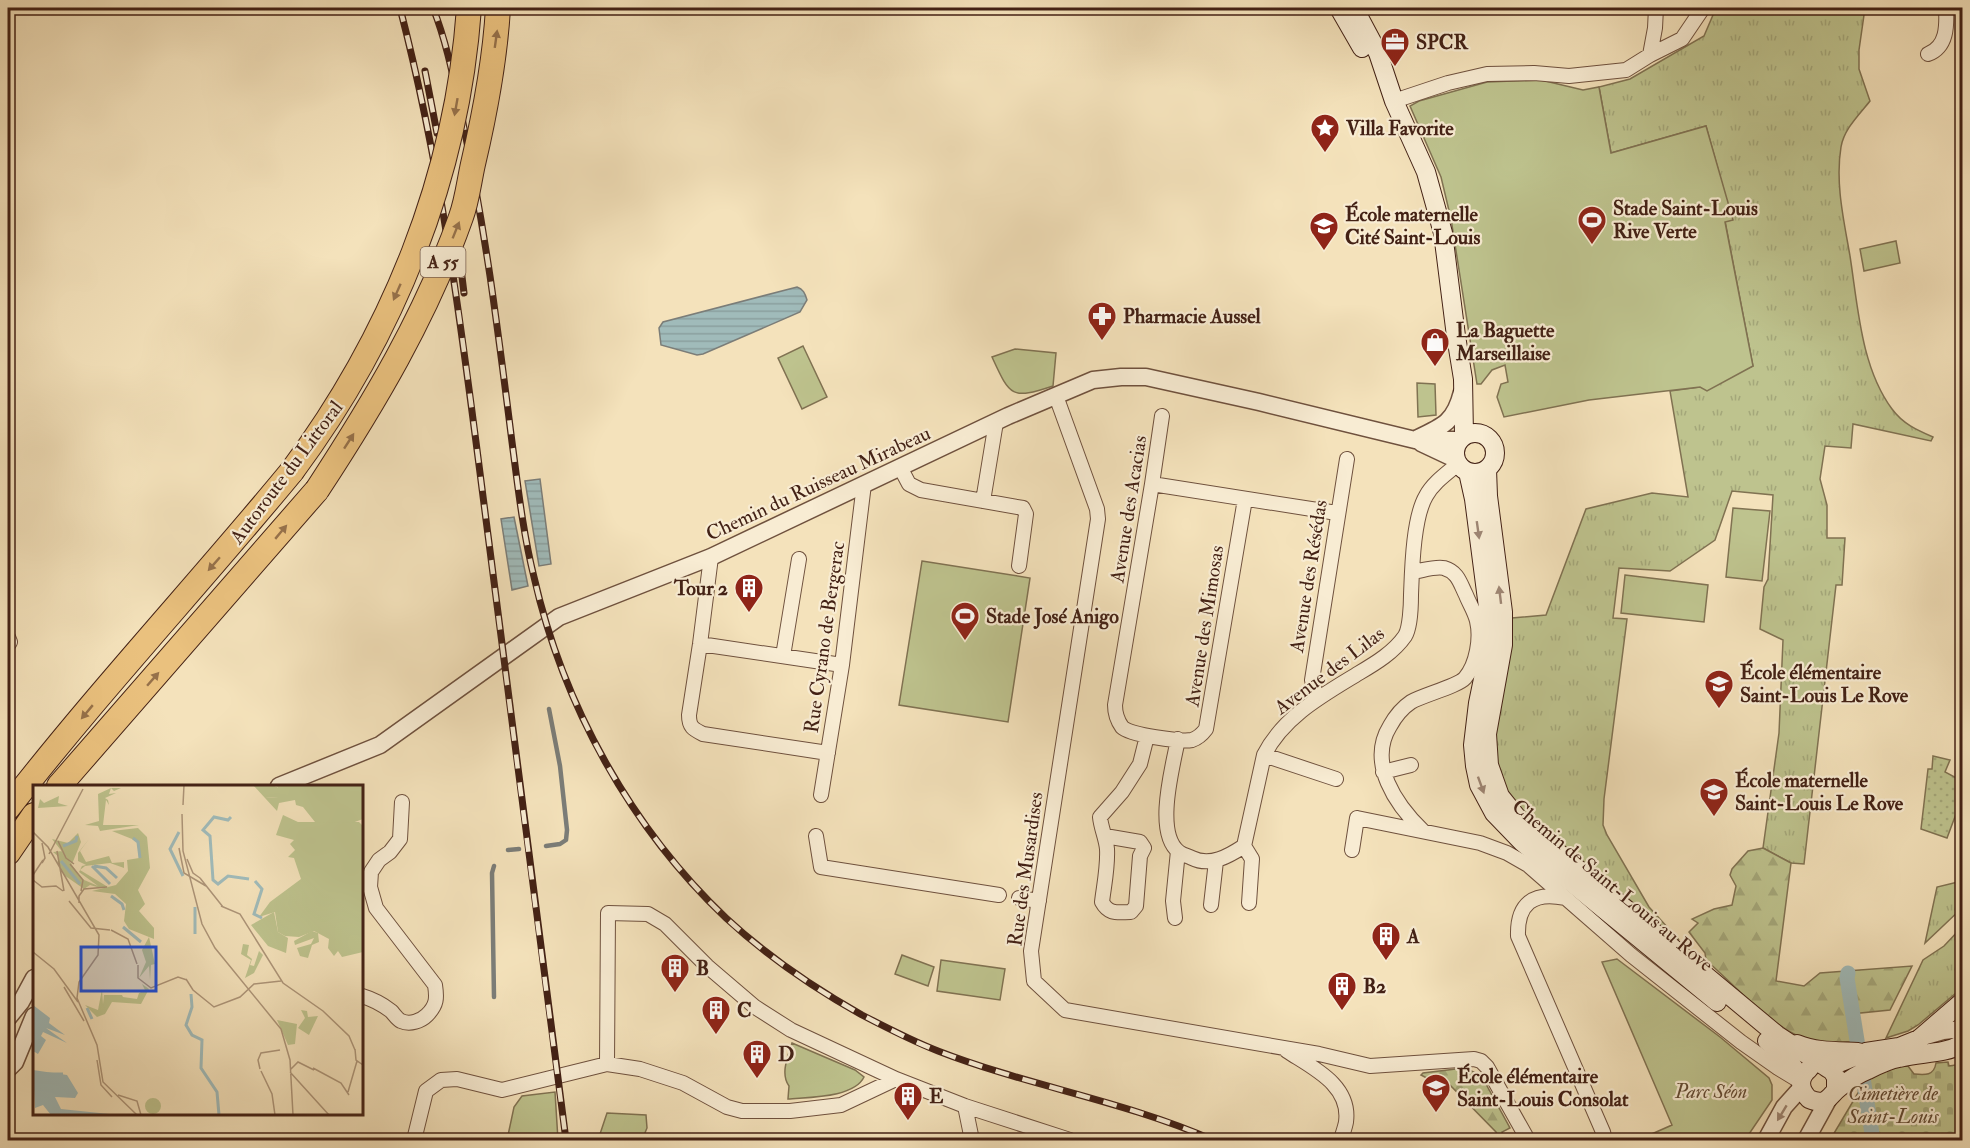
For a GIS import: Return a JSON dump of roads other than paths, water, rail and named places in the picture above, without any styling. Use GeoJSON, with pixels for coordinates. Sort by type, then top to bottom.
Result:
{"type":"FeatureCollection","features":[{"type":"Feature","properties":{"kind":"highway","name":"Autoroute du Littoral"},"geometry":{"type":"LineString","coordinates":[[8,808],[292,471],[342,399],[379,332],[417,246],[435,198],[451,133],[466,46],[469,8]]}},
{"type":"Feature","properties":{"kind":"highway","name":"Autoroute du Littoral"},"geometry":{"type":"LineString","coordinates":[[60,785],[317,490],[373,402],[428,299],[462,215],[485,111],[497,31],[498,8]]}},
{"type":"Feature","properties":{"kind":"highway"},"geometry":{"type":"LineString","coordinates":[[8,853],[33,816]]}},
{"type":"Feature","properties":{"kind":"main road","name":"Chemin de Saint-Louis au Rove"},"geometry":{"type":"LineString","coordinates":[[1339,8],[1368,58],[1385,78]]}},
{"type":"Feature","properties":{"kind":"main road","name":"Chemin de Saint-Louis au Rove"},"geometry":{"type":"LineString","coordinates":[[1354,8],[1378,53],[1394,101],[1426,172],[1443,233],[1464,384],[1462,438],[1454,452],[1474,499],[1489,615],[1490,651],[1478,703],[1473,745],[1479,784],[1494,813],[1531,849],[1745,1025],[1784,1054],[1801,1082],[1804,1094],[1809,1099],[1815,1101],[1832,1094]]}},
{"type":"Feature","properties":{"kind":"main road","name":"Chemin de Saint-Louis au Rove"},"geometry":{"type":"LineString","coordinates":[[1464,384],[1474,410],[1495,451],[1495,458],[1487,469],[1488,496],[1503,612],[1503,645],[1487,734],[1489,765],[1500,796],[1520,821],[1777,1035],[1824,1067]]}},
{"type":"Feature","properties":{"kind":"main road"},"geometry":{"type":"LineString","coordinates":[[1462,438],[1478,433],[1490,439]]}},
{"type":"Feature","properties":{"kind":"main road"},"geometry":{"type":"LineString","coordinates":[[1460,465],[1475,473],[1487,469]]}},
{"type":"Feature","properties":{"kind":"main road"},"geometry":{"type":"LineString","coordinates":[[1919,1039],[1962,1002]]}},
{"type":"Feature","properties":{"kind":"main road","name":"Chemin de Saint-Louis au Rove"},"geometry":{"type":"LineString","coordinates":[[1777,1035],[1806,1047],[1828,1051],[1866,1052],[1899,1047],[1919,1039]]}},
{"type":"Feature","properties":{"kind":"main road"},"geometry":{"type":"LineString","coordinates":[[1832,1094],[1858,1074],[1888,1061],[1959,1048]]}},
{"type":"Feature","properties":{"kind":"main road","name":"Chemin de Saint-Louis au Rove"},"geometry":{"type":"LineString","coordinates":[[1801,1082],[1809,1068],[1824,1067],[1866,1052]]}},
{"type":"Feature","properties":{"kind":"main road"},"geometry":{"type":"LineString","coordinates":[[1824,1067],[1836,1077],[1832,1094]]}},
{"type":"Feature","properties":{"kind":"street"},"geometry":{"type":"LineString","coordinates":[[1650,55],[1656,8]]}},
{"type":"Feature","properties":{"kind":"street"},"geometry":{"type":"LineString","coordinates":[[1394,101],[1448,83],[1487,74],[1534,73],[1569,76],[1626,70],[1682,39],[1703,8]]}},
{"type":"Feature","properties":{"kind":"street"},"geometry":{"type":"LineString","coordinates":[[1928,54],[1941,46],[1944,38],[1946,8]]}},
{"type":"Feature","properties":{"kind":"street","name":"Chemin du Ruisseau Mirabeau"},"geometry":{"type":"LineString","coordinates":[[281,785],[380,745],[559,617],[711,557],[996,422],[1093,380],[1146,377],[1415,440],[1462,438]]}},
{"type":"Feature","properties":{"kind":"street"},"geometry":{"type":"LineString","coordinates":[[1415,440],[1440,426],[1457,410],[1464,384]]}},
{"type":"Feature","properties":{"kind":"street","name":"Rue des Musardises"},"geometry":{"type":"LineString","coordinates":[[1056,396],[1097,509],[1098,519],[1031,951],[1034,981],[1065,1010],[1319,1054],[1370,1066],[1474,1059],[1481,1061],[1487,1067],[1528,1140]]}},
{"type":"Feature","properties":{"kind":"street","name":"Avenue des Acacias"},"geometry":{"type":"LineString","coordinates":[[1162,416],[1115,714],[1123,727],[1132,733],[1178,739]]}},
{"type":"Feature","properties":{"kind":"street"},"geometry":{"type":"LineString","coordinates":[[983,501],[996,422]]}},
{"type":"Feature","properties":{"kind":"street","name":"Chemin du Ruisseau Mirabeau"},"geometry":{"type":"LineString","coordinates":[[1415,440],[1460,465]]}},
{"type":"Feature","properties":{"kind":"street","name":"Avenue des Résédas"},"geometry":{"type":"LineString","coordinates":[[1317,699],[1312,680],[1347,459]]}},
{"type":"Feature","properties":{"kind":"street","name":"Avenue des Lilas"},"geometry":{"type":"LineString","coordinates":[[1244,846],[1264,755],[1270,742],[1294,715],[1383,659],[1406,634],[1411,604],[1416,530],[1425,498],[1437,482],[1460,465]]}},
{"type":"Feature","properties":{"kind":"street"},"geometry":{"type":"LineString","coordinates":[[900,467],[909,484],[921,490],[1023,508],[1026,514],[1019,566]]}},
{"type":"Feature","properties":{"kind":"street","name":"Rue Cyrano de Bergerac"},"geometry":{"type":"LineString","coordinates":[[821,795],[842,665],[864,484]]}},
{"type":"Feature","properties":{"kind":"street"},"geometry":{"type":"LineString","coordinates":[[1152,484],[1337,513]]}},
{"type":"Feature","properties":{"kind":"street","name":"Avenue des Mimosas"},"geometry":{"type":"LineString","coordinates":[[1178,739],[1191,740],[1201,735],[1206,729],[1245,499]]}},
{"type":"Feature","properties":{"kind":"street"},"geometry":{"type":"LineString","coordinates":[[711,557],[689,715],[692,729],[703,734],[828,753]]}},
{"type":"Feature","properties":{"kind":"street"},"geometry":{"type":"LineString","coordinates":[[783,656],[799,559]]}},
{"type":"Feature","properties":{"kind":"street"},"geometry":{"type":"LineString","coordinates":[[1412,572],[1442,567],[1457,575],[1477,621],[1478,644],[1474,663],[1464,679],[1409,703],[1395,716],[1386,732],[1381,751],[1383,772],[1397,801],[1423,831]]}},
{"type":"Feature","properties":{"kind":"street"},"geometry":{"type":"LineString","coordinates":[[8,637],[10,642],[8,645]]}},
{"type":"Feature","properties":{"kind":"street"},"geometry":{"type":"LineString","coordinates":[[700,644],[842,665]]}},
{"type":"Feature","properties":{"kind":"street"},"geometry":{"type":"LineString","coordinates":[[1105,836],[1140,842],[1144,848],[1140,856],[1136,906],[1131,912],[1112,913],[1105,908],[1102,902],[1107,850],[1100,817],[1122,792],[1140,764],[1147,736]]}},
{"type":"Feature","properties":{"kind":"street"},"geometry":{"type":"LineString","coordinates":[[1175,918],[1173,901],[1178,851],[1166,826],[1165,813],[1178,739]]}},
{"type":"Feature","properties":{"kind":"street"},"geometry":{"type":"LineString","coordinates":[[1264,755],[1336,779]]}},
{"type":"Feature","properties":{"kind":"street"},"geometry":{"type":"LineString","coordinates":[[1383,772],[1411,765]]}},
{"type":"Feature","properties":{"kind":"street"},"geometry":{"type":"LineString","coordinates":[[363,996],[373,999],[401,1021],[413,1023],[424,1018],[434,1008],[437,998],[435,984],[376,908],[370,887],[371,872],[379,860],[390,852],[400,839],[402,802]]}},
{"type":"Feature","properties":{"kind":"street"},"geometry":{"type":"LineString","coordinates":[[1352,850],[1357,818],[1480,843],[1507,853],[1528,866],[1631,956],[1741,1042],[1801,1082],[1766,1140]]}},
{"type":"Feature","properties":{"kind":"street"},"geometry":{"type":"LineString","coordinates":[[816,836],[821,867],[999,895]]}},
{"type":"Feature","properties":{"kind":"street"},"geometry":{"type":"LineString","coordinates":[[1178,851],[1196,860],[1216,861],[1244,846],[1252,859],[1249,903]]}},
{"type":"Feature","properties":{"kind":"street"},"geometry":{"type":"LineString","coordinates":[[1211,905],[1216,861]]}},
{"type":"Feature","properties":{"kind":"street"},"geometry":{"type":"LineString","coordinates":[[1567,899],[1544,896],[1527,903],[1519,916],[1518,936],[1605,1140]]}},
{"type":"Feature","properties":{"kind":"street"},"geometry":{"type":"LineString","coordinates":[[1019,898],[1039,901]]}},
{"type":"Feature","properties":{"kind":"street"},"geometry":{"type":"LineString","coordinates":[[607,1064],[608,913],[648,914],[665,924],[707,966],[755,1007],[791,1030],[896,1078],[966,1106],[1070,1140]]}},
{"type":"Feature","properties":{"kind":"street"},"geometry":{"type":"LineString","coordinates":[[8,1018],[21,1002],[33,980]]}},
{"type":"Feature","properties":{"kind":"street"},"geometry":{"type":"LineString","coordinates":[[8,1069],[15,1062],[33,1018]]}},
{"type":"Feature","properties":{"kind":"street","name":"Chemin de Saint-Louis au Rove"},"geometry":{"type":"LineString","coordinates":[[1919,1039],[1943,1031],[1962,1029]]}},
{"type":"Feature","properties":{"kind":"street"},"geometry":{"type":"LineString","coordinates":[[1284,1049],[1337,1087],[1346,1108],[1346,1122],[1341,1140]]}},
{"type":"Feature","properties":{"kind":"street"},"geometry":{"type":"LineString","coordinates":[[414,1140],[426,1091],[441,1080],[457,1079],[502,1090],[607,1064],[640,1069],[683,1083],[727,1107],[742,1111],[790,1111],[841,1105],[896,1078]]}},
{"type":"Feature","properties":{"kind":"street"},"geometry":{"type":"LineString","coordinates":[[1806,1140],[1832,1094]]}},
{"type":"Feature","properties":{"kind":"street"},"geometry":{"type":"LineString","coordinates":[[966,1106],[972,1140]]}},
{"type":"Feature","properties":{"kind":"water"},"geometry":{"type":"Polygon","coordinates":[[[797,287],[804,292],[807,300],[800,312],[703,354],[697,355],[661,345],[659,328],[663,322],[797,287]]]}},
{"type":"Feature","properties":{"kind":"water"},"geometry":{"type":"Polygon","coordinates":[[[540,479],[551,564],[539,566],[525,481],[540,479]]]}},
{"type":"Feature","properties":{"kind":"water"},"geometry":{"type":"Polygon","coordinates":[[[514,517],[528,586],[512,590],[501,519],[514,517]]]}},
{"type":"Feature","properties":{"kind":"waterway"},"geometry":{"type":"LineString","coordinates":[[546,846],[560,844],[566,840],[567,830],[560,766],[549,709]]}},
{"type":"Feature","properties":{"kind":"waterway"},"geometry":{"type":"LineString","coordinates":[[508,850],[519,849]]}},
{"type":"Feature","properties":{"kind":"waterway"},"geometry":{"type":"LineString","coordinates":[[494,866],[492,873],[494,997]]}},
{"type":"Feature","properties":{"kind":"waterway"},"geometry":{"type":"LineString","coordinates":[[1848,973],[1873,1140]]}},
{"type":"Feature","properties":{"kind":"railway"},"geometry":{"type":"LineString","coordinates":[[400,8],[430,138],[452,270],[566,1140]]}},
{"type":"Feature","properties":{"kind":"railway"},"geometry":{"type":"LineString","coordinates":[[433,8],[453,76],[477,197],[493,297],[521,510],[534,577],[563,672],[582,717],[605,762],[631,804],[660,845],[726,918],[791,971],[862,1015],[938,1051],[1180,1126],[1213,1140]]}},
{"type":"Feature","properties":{"kind":"railway"},"geometry":{"type":"LineString","coordinates":[[425,71],[437,133]]}},
{"type":"Feature","properties":{"kind":"railway"},"geometry":{"type":"LineString","coordinates":[[457,236],[464,293]]}},
{"type":"Feature","properties":{"kind":"place","name":"SPCR"},"geometry":{"type":"Point","coordinates":[1395,68]}},
{"type":"Feature","properties":{"kind":"place","name":"Villa Favorite"},"geometry":{"type":"Point","coordinates":[1325,154]}},
{"type":"Feature","properties":{"kind":"place","name":"Stade Saint-Louis Rive Verte"},"geometry":{"type":"Point","coordinates":[1592,246]}},
{"type":"Feature","properties":{"kind":"place","name":"École maternelle Cité Saint-Louis"},"geometry":{"type":"Point","coordinates":[1324,252]}},
{"type":"Feature","properties":{"kind":"place","name":"Pharmacie Aussel"},"geometry":{"type":"Point","coordinates":[1102,342]}},
{"type":"Feature","properties":{"kind":"place","name":"La Baguette Marseillaise"},"geometry":{"type":"Point","coordinates":[1435,368]}},
{"type":"Feature","properties":{"kind":"place","name":"Tour 2"},"geometry":{"type":"Point","coordinates":[749,614]}},
{"type":"Feature","properties":{"kind":"place","name":"Stade José Anigo"},"geometry":{"type":"Point","coordinates":[965,642]}},
{"type":"Feature","properties":{"kind":"place","name":"École élémentaire Saint-Louis Le Rove"},"geometry":{"type":"Point","coordinates":[1719,710]}},
{"type":"Feature","properties":{"kind":"place","name":"École maternelle Saint-Louis Le Rove"},"geometry":{"type":"Point","coordinates":[1714,818]}},
{"type":"Feature","properties":{"kind":"place","name":"A"},"geometry":{"type":"Point","coordinates":[1386,962]}},
{"type":"Feature","properties":{"kind":"place","name":"B"},"geometry":{"type":"Point","coordinates":[675,994]}},
{"type":"Feature","properties":{"kind":"place","name":"B2"},"geometry":{"type":"Point","coordinates":[1342,1012]}},
{"type":"Feature","properties":{"kind":"place","name":"C"},"geometry":{"type":"Point","coordinates":[716,1036]}},
{"type":"Feature","properties":{"kind":"place","name":"D"},"geometry":{"type":"Point","coordinates":[757,1080]}},
{"type":"Feature","properties":{"kind":"place","name":"École élémentaire Saint-Louis Consolat"},"geometry":{"type":"Point","coordinates":[1436,1114]}},
{"type":"Feature","properties":{"kind":"place","name":"E"},"geometry":{"type":"Point","coordinates":[908,1122]}},
{"type":"Feature","properties":{"kind":"park label","name":"Parc Séon"},"geometry":{"type":"Point","coordinates":[1711,1091]}},
{"type":"Feature","properties":{"kind":"park label","name":"Cimetière de Saint-Louis"},"geometry":{"type":"Point","coordinates":[1893,1104]}}]}
